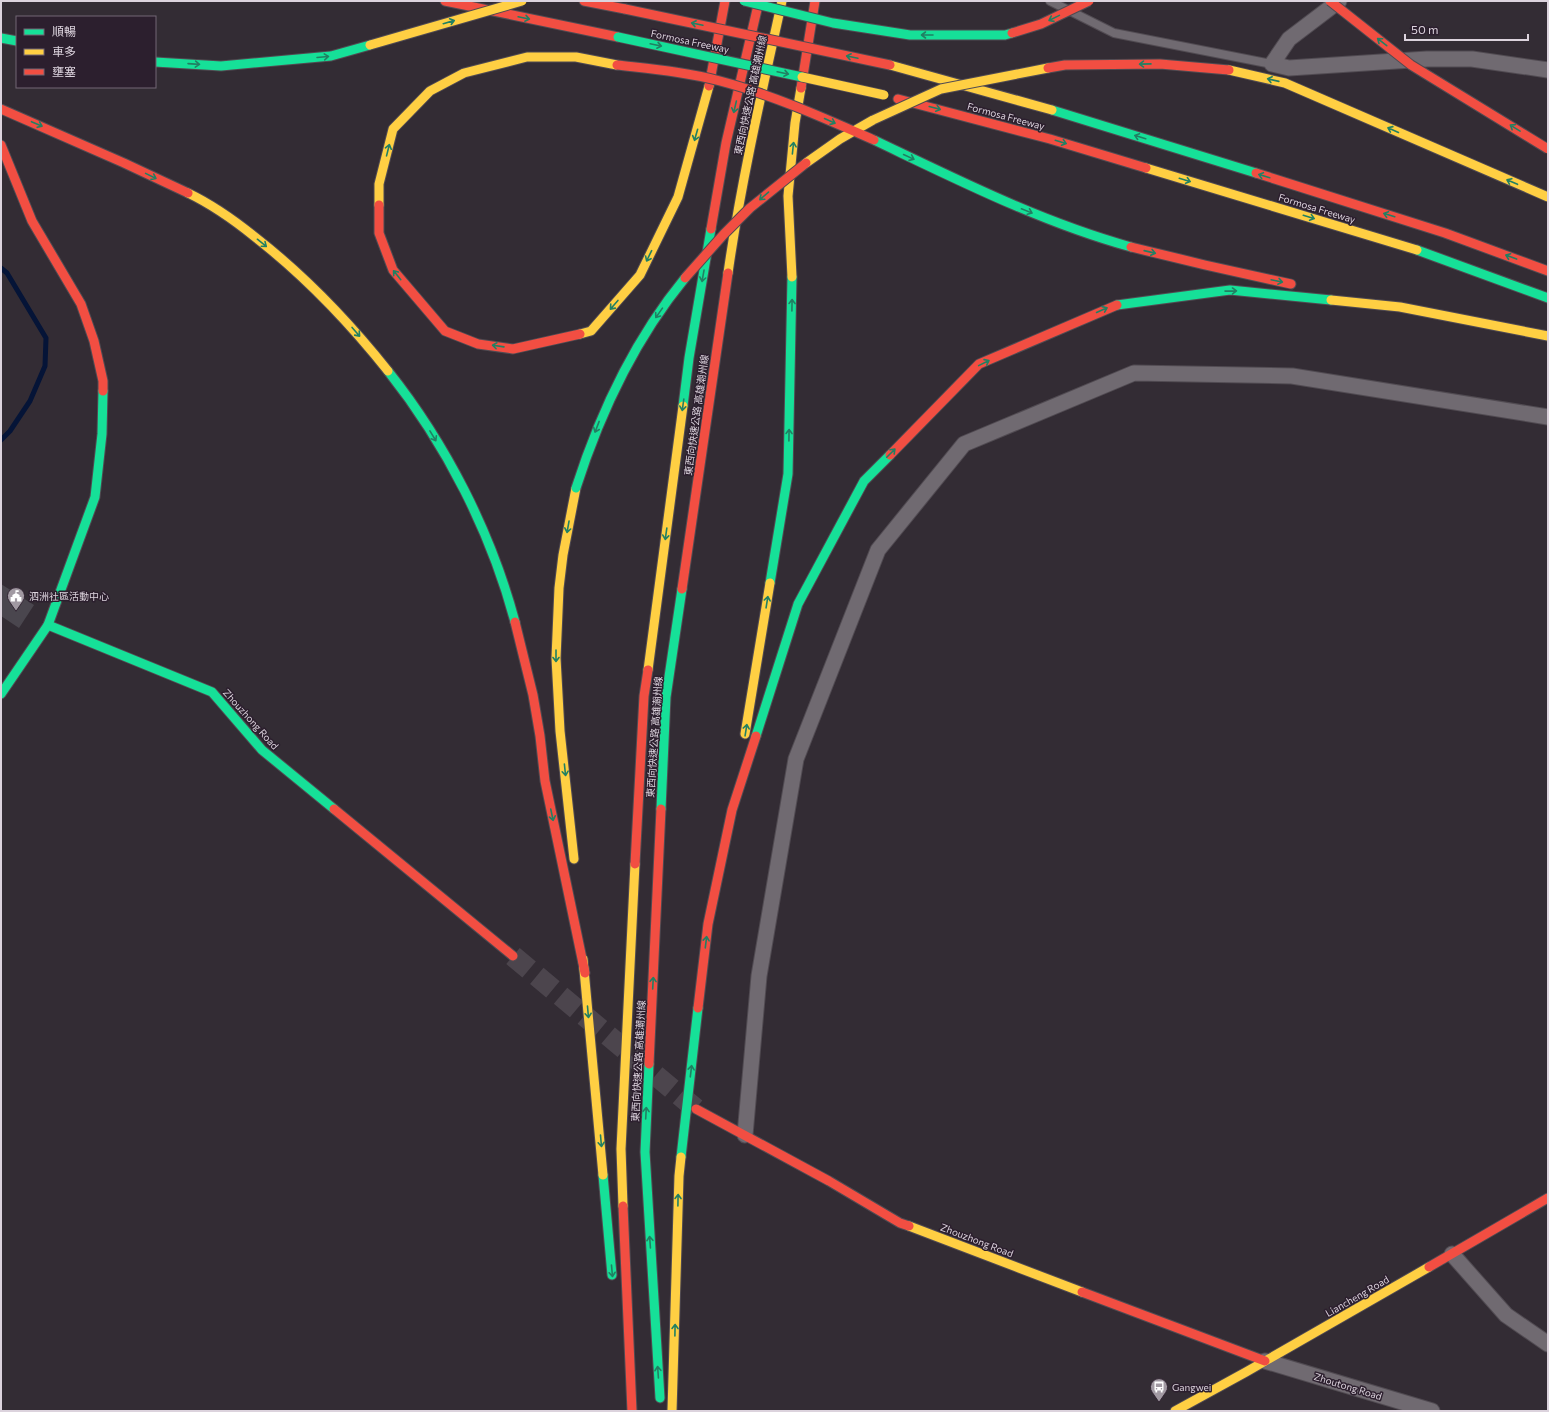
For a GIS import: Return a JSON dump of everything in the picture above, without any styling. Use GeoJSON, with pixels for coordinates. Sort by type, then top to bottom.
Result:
{"type":"FeatureCollection","features":[{"type":"Feature","properties":{"kind":"main road","name":"Formosa Freeway"},"geometry":{"type":"LineString","coordinates":[[445,1],[884,95],[1050,139],[1419,250],[1548,298]]}},
{"type":"Feature","properties":{"kind":"main road"},"geometry":{"type":"LineString","coordinates":[[156,62],[221,66],[331,56],[522,1]]}},
{"type":"Feature","properties":{"kind":"main road","name":"Formosa Freeway"},"geometry":{"type":"LineString","coordinates":[[584,1],[890,65],[1060,112],[1445,233],[1548,271]]}},
{"type":"Feature","properties":{"kind":"main road"},"geometry":{"type":"LineString","coordinates":[[725,1],[706,99],[678,197],[640,275],[591,331],[513,349],[478,344],[445,331],[392,270],[379,233],[379,184],[393,129],[430,90],[464,73],[528,57],[576,57],[617,65],[682,73],[731,84],[794,105],[874,140],[997,198],[1064,226],[1134,248],[1299,286]]}},
{"type":"Feature","properties":{"kind":"main road"},"geometry":{"type":"LineString","coordinates":[[744,1],[833,23],[910,34],[1005,35],[1041,24],[1089,1]]}},
{"type":"Feature","properties":{"kind":"main road","name":"東西向快速公路 高雄潮州線"},"geometry":{"type":"LineString","coordinates":[[632,1411],[621,1149],[644,696],[689,358],[726,143],[759,1]]}},
{"type":"Feature","properties":{"kind":"main road","name":"東西向快速公路 高雄潮州線"},"geometry":{"type":"LineString","coordinates":[[661,1411],[645,1152],[666,697],[734,232],[756,119],[782,1]]}},
{"type":"Feature","properties":{"kind":"main road"},"geometry":{"type":"LineString","coordinates":[[672,1411],[679,1176],[708,924],[732,810],[788,474],[792,271],[788,196],[795,123],[815,1]]}},
{"type":"Feature","properties":{"kind":"main road"},"geometry":{"type":"LineString","coordinates":[[1330,1],[1411,65],[1548,149]]}},
{"type":"Feature","properties":{"kind":"main road"},"geometry":{"type":"LineString","coordinates":[[1,38],[16,41]]}},
{"type":"Feature","properties":{"kind":"main road"},"geometry":{"type":"LineString","coordinates":[[575,870],[560,731],[556,658],[559,588],[567,535],[576,488],[587,453],[601,419],[634,352],[675,290],[724,234],[750,208],[809,160],[840,139],[873,120],[941,89],[1065,65],[1160,64],[1227,70],[1285,83],[1548,197]]}},
{"type":"Feature","properties":{"kind":"main road"},"geometry":{"type":"LineString","coordinates":[[1,109],[116,159],[212,205],[281,258],[314,287],[373,352],[420,415],[446,457],[466,494],[486,539],[513,611],[533,693],[540,735],[544,777],[585,973]]}},
{"type":"Feature","properties":{"kind":"main road"},"geometry":{"type":"LineString","coordinates":[[1,145],[32,220],[81,304],[94,341],[104,381],[102,434],[95,497],[48,625],[1,694]]}},
{"type":"Feature","properties":{"kind":"main road"},"geometry":{"type":"LineString","coordinates":[[1314,289],[1548,336]]}},
{"type":"Feature","properties":{"kind":"main road"},"geometry":{"type":"LineString","coordinates":[[732,810],[798,604],[864,481],[979,364],[1114,305],[1230,290],[1400,307]]}},
{"type":"Feature","properties":{"kind":"main road","name":"Zhouzhong Road"},"geometry":{"type":"LineString","coordinates":[[48,625],[212,692],[262,750],[513,956]]}},
{"type":"Feature","properties":{"kind":"main road"},"geometry":{"type":"LineString","coordinates":[[576,886],[614,1288]]}},
{"type":"Feature","properties":{"kind":"main road","name":"Zhouzhong Road"},"geometry":{"type":"LineString","coordinates":[[696,1109],[829,1181],[900,1223],[1265,1361]]}},
{"type":"Feature","properties":{"kind":"main road","name":"Liancheng Road"},"geometry":{"type":"LineString","coordinates":[[1175,1411],[1265,1361],[1548,1198]]}},
{"type":"Feature","properties":{"kind":"main road"},"geometry":{"type":"LineString","coordinates":[[620,1357],[626,1411]]}},
{"type":"Feature","properties":{"kind":"street"},"geometry":{"type":"LineString","coordinates":[[1339,1],[1290,39],[1272,64],[1289,68],[1427,59],[1472,59],[1548,70]]}},
{"type":"Feature","properties":{"kind":"street"},"geometry":{"type":"LineString","coordinates":[[744,1135],[759,976],[796,759],[878,550],[964,444],[1134,373],[1292,376],[1548,417]]}},
{"type":"Feature","properties":{"kind":"street"},"geometry":{"type":"LineString","coordinates":[[1452,1254],[1506,1315],[1548,1344]]}},
{"type":"Feature","properties":{"kind":"street","name":"Zhoutong Road"},"geometry":{"type":"LineString","coordinates":[[1265,1361],[1432,1411]]}},
{"type":"Feature","properties":{"kind":"lane"},"geometry":{"type":"LineString","coordinates":[[1050,1],[1114,33],[1272,64]]}},
{"type":"Feature","properties":{"kind":"building","name":"泗洲社區活動中心"},"geometry":{"type":"Polygon","coordinates":[[[1,584],[34,605],[19,628],[1,616],[1,584]]]}},
{"type":"Feature","properties":{"kind":"waterway"},"geometry":{"type":"LineString","coordinates":[[1,268],[7,273],[46,338],[45,366],[30,401],[10,431],[1,440]]}},
{"type":"Feature","properties":{"kind":"tunnel"},"geometry":{"type":"LineString","coordinates":[[513,956],[696,1109]]}},
{"type":"Feature","properties":{"kind":"traffic: fast"},"geometry":{"type":"LineString","coordinates":[[744,1],[833,23],[910,35],[1005,35],[1012,33]]}},
{"type":"Feature","properties":{"kind":"traffic: fast"},"geometry":{"type":"LineString","coordinates":[[618,37],[802,77]]}},
{"type":"Feature","properties":{"kind":"traffic: fast"},"geometry":{"type":"LineString","coordinates":[[1,38],[16,41]]}},
{"type":"Feature","properties":{"kind":"traffic: fast"},"geometry":{"type":"LineString","coordinates":[[156,62],[221,66],[331,56],[370,45]]}},
{"type":"Feature","properties":{"kind":"traffic: fast"},"geometry":{"type":"LineString","coordinates":[[1052,110],[1256,173]]}},
{"type":"Feature","properties":{"kind":"traffic: fast"},"geometry":{"type":"LineString","coordinates":[[874,140],[968,185],[1032,213],[1098,237],[1131,247]]}},
{"type":"Feature","properties":{"kind":"traffic: fast"},"geometry":{"type":"LineString","coordinates":[[683,406],[689,358],[711,229]]}},
{"type":"Feature","properties":{"kind":"traffic: fast"},"geometry":{"type":"LineString","coordinates":[[1417,250],[1548,298]]}},
{"type":"Feature","properties":{"kind":"traffic: fast"},"geometry":{"type":"LineString","coordinates":[[770,583],[788,474],[792,277]]}},
{"type":"Feature","properties":{"kind":"traffic: fast"},"geometry":{"type":"LineString","coordinates":[[576,488],[596,432],[635,351],[667,301],[685,278]]}},
{"type":"Feature","properties":{"kind":"traffic: fast"},"geometry":{"type":"LineString","coordinates":[[1117,305],[1230,290],[1331,300]]}},
{"type":"Feature","properties":{"kind":"traffic: fast"},"geometry":{"type":"LineString","coordinates":[[388,371],[429,428],[464,490],[480,522],[493,555],[515,622]]}},
{"type":"Feature","properties":{"kind":"traffic: fast"},"geometry":{"type":"LineString","coordinates":[[1,694],[48,625],[95,497],[102,434],[103,391]]}},
{"type":"Feature","properties":{"kind":"traffic: fast"},"geometry":{"type":"LineString","coordinates":[[756,736],[798,604],[864,481],[890,455]]}},
{"type":"Feature","properties":{"kind":"traffic: fast"},"geometry":{"type":"LineString","coordinates":[[661,809],[666,697],[682,589]]}},
{"type":"Feature","properties":{"kind":"traffic: fast"},"geometry":{"type":"LineString","coordinates":[[48,625],[212,692],[262,750],[334,809]]}},
{"type":"Feature","properties":{"kind":"traffic: fast"},"geometry":{"type":"LineString","coordinates":[[681,1157],[698,1008]]}},
{"type":"Feature","properties":{"kind":"traffic: fast"},"geometry":{"type":"LineString","coordinates":[[649,1064],[645,1152],[660,1398]]}},
{"type":"Feature","properties":{"kind":"traffic: fast"},"geometry":{"type":"LineString","coordinates":[[603,1175],[612,1275]]}},
{"type":"Feature","properties":{"kind":"traffic: slow"},"geometry":{"type":"LineString","coordinates":[[370,45],[522,1]]}},
{"type":"Feature","properties":{"kind":"traffic: slow"},"geometry":{"type":"LineString","coordinates":[[728,273],[746,171],[782,1]]}},
{"type":"Feature","properties":{"kind":"traffic: slow"},"geometry":{"type":"LineString","coordinates":[[379,205],[379,184],[393,129],[430,91],[464,73],[527,57],[576,57],[617,65]]}},
{"type":"Feature","properties":{"kind":"traffic: slow"},"geometry":{"type":"LineString","coordinates":[[890,65],[1052,110]]}},
{"type":"Feature","properties":{"kind":"traffic: slow"},"geometry":{"type":"LineString","coordinates":[[806,163],[840,139],[873,120],[941,89],[1048,68]]}},
{"type":"Feature","properties":{"kind":"traffic: slow"},"geometry":{"type":"LineString","coordinates":[[1229,70],[1285,83],[1548,197]]}},
{"type":"Feature","properties":{"kind":"traffic: slow"},"geometry":{"type":"LineString","coordinates":[[802,77],[884,95]]}},
{"type":"Feature","properties":{"kind":"traffic: slow"},"geometry":{"type":"LineString","coordinates":[[580,334],[591,331],[640,275],[678,197],[709,86]]}},
{"type":"Feature","properties":{"kind":"traffic: slow"},"geometry":{"type":"LineString","coordinates":[[792,277],[788,196],[795,123],[801,88]]}},
{"type":"Feature","properties":{"kind":"traffic: slow"},"geometry":{"type":"LineString","coordinates":[[1146,168],[1417,250]]}},
{"type":"Feature","properties":{"kind":"traffic: slow"},"geometry":{"type":"LineString","coordinates":[[188,193],[215,208],[255,237],[309,284],[342,317],[388,371]]}},
{"type":"Feature","properties":{"kind":"traffic: slow"},"geometry":{"type":"LineString","coordinates":[[1331,300],[1400,307],[1548,336]]}},
{"type":"Feature","properties":{"kind":"traffic: slow"},"geometry":{"type":"LineString","coordinates":[[648,670],[683,406]]}},
{"type":"Feature","properties":{"kind":"traffic: slow"},"geometry":{"type":"LineString","coordinates":[[574,859],[560,731],[556,658],[559,588],[563,555],[576,488]]}},
{"type":"Feature","properties":{"kind":"traffic: slow"},"geometry":{"type":"LineString","coordinates":[[745,734],[770,583]]}},
{"type":"Feature","properties":{"kind":"traffic: slow"},"geometry":{"type":"LineString","coordinates":[[623,1206],[621,1149],[635,864]]}},
{"type":"Feature","properties":{"kind":"traffic: slow"},"geometry":{"type":"LineString","coordinates":[[583,959],[603,1175]]}},
{"type":"Feature","properties":{"kind":"traffic: slow"},"geometry":{"type":"LineString","coordinates":[[672,1411],[679,1176],[681,1157]]}},
{"type":"Feature","properties":{"kind":"traffic: slow"},"geometry":{"type":"LineString","coordinates":[[909,1226],[1082,1292]]}},
{"type":"Feature","properties":{"kind":"traffic: slow"},"geometry":{"type":"LineString","coordinates":[[1175,1411],[1429,1267]]}},
{"type":"Feature","properties":{"kind":"traffic: jam"},"geometry":{"type":"LineString","coordinates":[[445,1],[618,37]]}},
{"type":"Feature","properties":{"kind":"traffic: jam"},"geometry":{"type":"LineString","coordinates":[[584,1],[625,9]]}},
{"type":"Feature","properties":{"kind":"traffic: jam"},"geometry":{"type":"LineString","coordinates":[[709,86],[725,1]]}},
{"type":"Feature","properties":{"kind":"traffic: jam"},"geometry":{"type":"LineString","coordinates":[[711,229],[726,143],[759,1]]}},
{"type":"Feature","properties":{"kind":"traffic: jam"},"geometry":{"type":"LineString","coordinates":[[801,88],[815,1]]}},
{"type":"Feature","properties":{"kind":"traffic: jam"},"geometry":{"type":"LineString","coordinates":[[1012,33],[1041,24],[1089,1]]}},
{"type":"Feature","properties":{"kind":"traffic: jam"},"geometry":{"type":"LineString","coordinates":[[1330,1],[1411,65],[1548,149]]}},
{"type":"Feature","properties":{"kind":"traffic: jam"},"geometry":{"type":"LineString","coordinates":[[625,9],[890,65]]}},
{"type":"Feature","properties":{"kind":"traffic: jam"},"geometry":{"type":"LineString","coordinates":[[1048,68],[1065,65],[1160,64],[1229,70]]}},
{"type":"Feature","properties":{"kind":"traffic: jam"},"geometry":{"type":"LineString","coordinates":[[617,65],[694,75],[720,81],[759,93],[836,123],[874,140]]}},
{"type":"Feature","properties":{"kind":"traffic: jam"},"geometry":{"type":"LineString","coordinates":[[898,99],[1050,139],[1146,168]]}},
{"type":"Feature","properties":{"kind":"traffic: jam"},"geometry":{"type":"LineString","coordinates":[[1,109],[188,193]]}},
{"type":"Feature","properties":{"kind":"traffic: jam"},"geometry":{"type":"LineString","coordinates":[[1,145],[32,221],[81,304],[94,341],[103,381],[103,391]]}},
{"type":"Feature","properties":{"kind":"traffic: jam"},"geometry":{"type":"LineString","coordinates":[[685,278],[724,234],[750,208],[806,163]]}},
{"type":"Feature","properties":{"kind":"traffic: jam"},"geometry":{"type":"LineString","coordinates":[[1256,173],[1445,233],[1548,271]]}},
{"type":"Feature","properties":{"kind":"traffic: jam"},"geometry":{"type":"LineString","coordinates":[[379,205],[379,233],[393,270],[445,331],[478,344],[513,349],[580,334]]}},
{"type":"Feature","properties":{"kind":"traffic: jam"},"geometry":{"type":"LineString","coordinates":[[1131,247],[1291,284]]}},
{"type":"Feature","properties":{"kind":"traffic: jam"},"geometry":{"type":"LineString","coordinates":[[682,589],[728,273]]}},
{"type":"Feature","properties":{"kind":"traffic: jam"},"geometry":{"type":"LineString","coordinates":[[890,455],[979,364],[1117,305]]}},
{"type":"Feature","properties":{"kind":"traffic: jam"},"geometry":{"type":"LineString","coordinates":[[515,622],[533,695],[540,736],[545,781],[585,973]]}},
{"type":"Feature","properties":{"kind":"traffic: jam"},"geometry":{"type":"LineString","coordinates":[[635,864],[644,696],[648,670]]}},
{"type":"Feature","properties":{"kind":"traffic: jam"},"geometry":{"type":"LineString","coordinates":[[698,1008],[708,924],[732,810],[756,736]]}},
{"type":"Feature","properties":{"kind":"traffic: jam"},"geometry":{"type":"LineString","coordinates":[[334,809],[513,956]]}},
{"type":"Feature","properties":{"kind":"traffic: jam"},"geometry":{"type":"LineString","coordinates":[[649,1064],[661,809]]}},
{"type":"Feature","properties":{"kind":"traffic: jam"},"geometry":{"type":"LineString","coordinates":[[696,1109],[829,1181],[900,1223],[909,1226]]}},
{"type":"Feature","properties":{"kind":"traffic: jam"},"geometry":{"type":"LineString","coordinates":[[1429,1267],[1548,1198]]}},
{"type":"Feature","properties":{"kind":"traffic: jam"},"geometry":{"type":"LineString","coordinates":[[623,1206],[632,1411]]}},
{"type":"Feature","properties":{"kind":"traffic: jam"},"geometry":{"type":"LineString","coordinates":[[1082,1292],[1265,1361]]}},
{"type":"Feature","properties":{"kind":"place","name":"泗洲社區活動中心"},"geometry":{"type":"Point","coordinates":[16,611]}},
{"type":"Feature","properties":{"kind":"place","name":"Gangwei"},"geometry":{"type":"Point","coordinates":[1159,1402]}}]}
